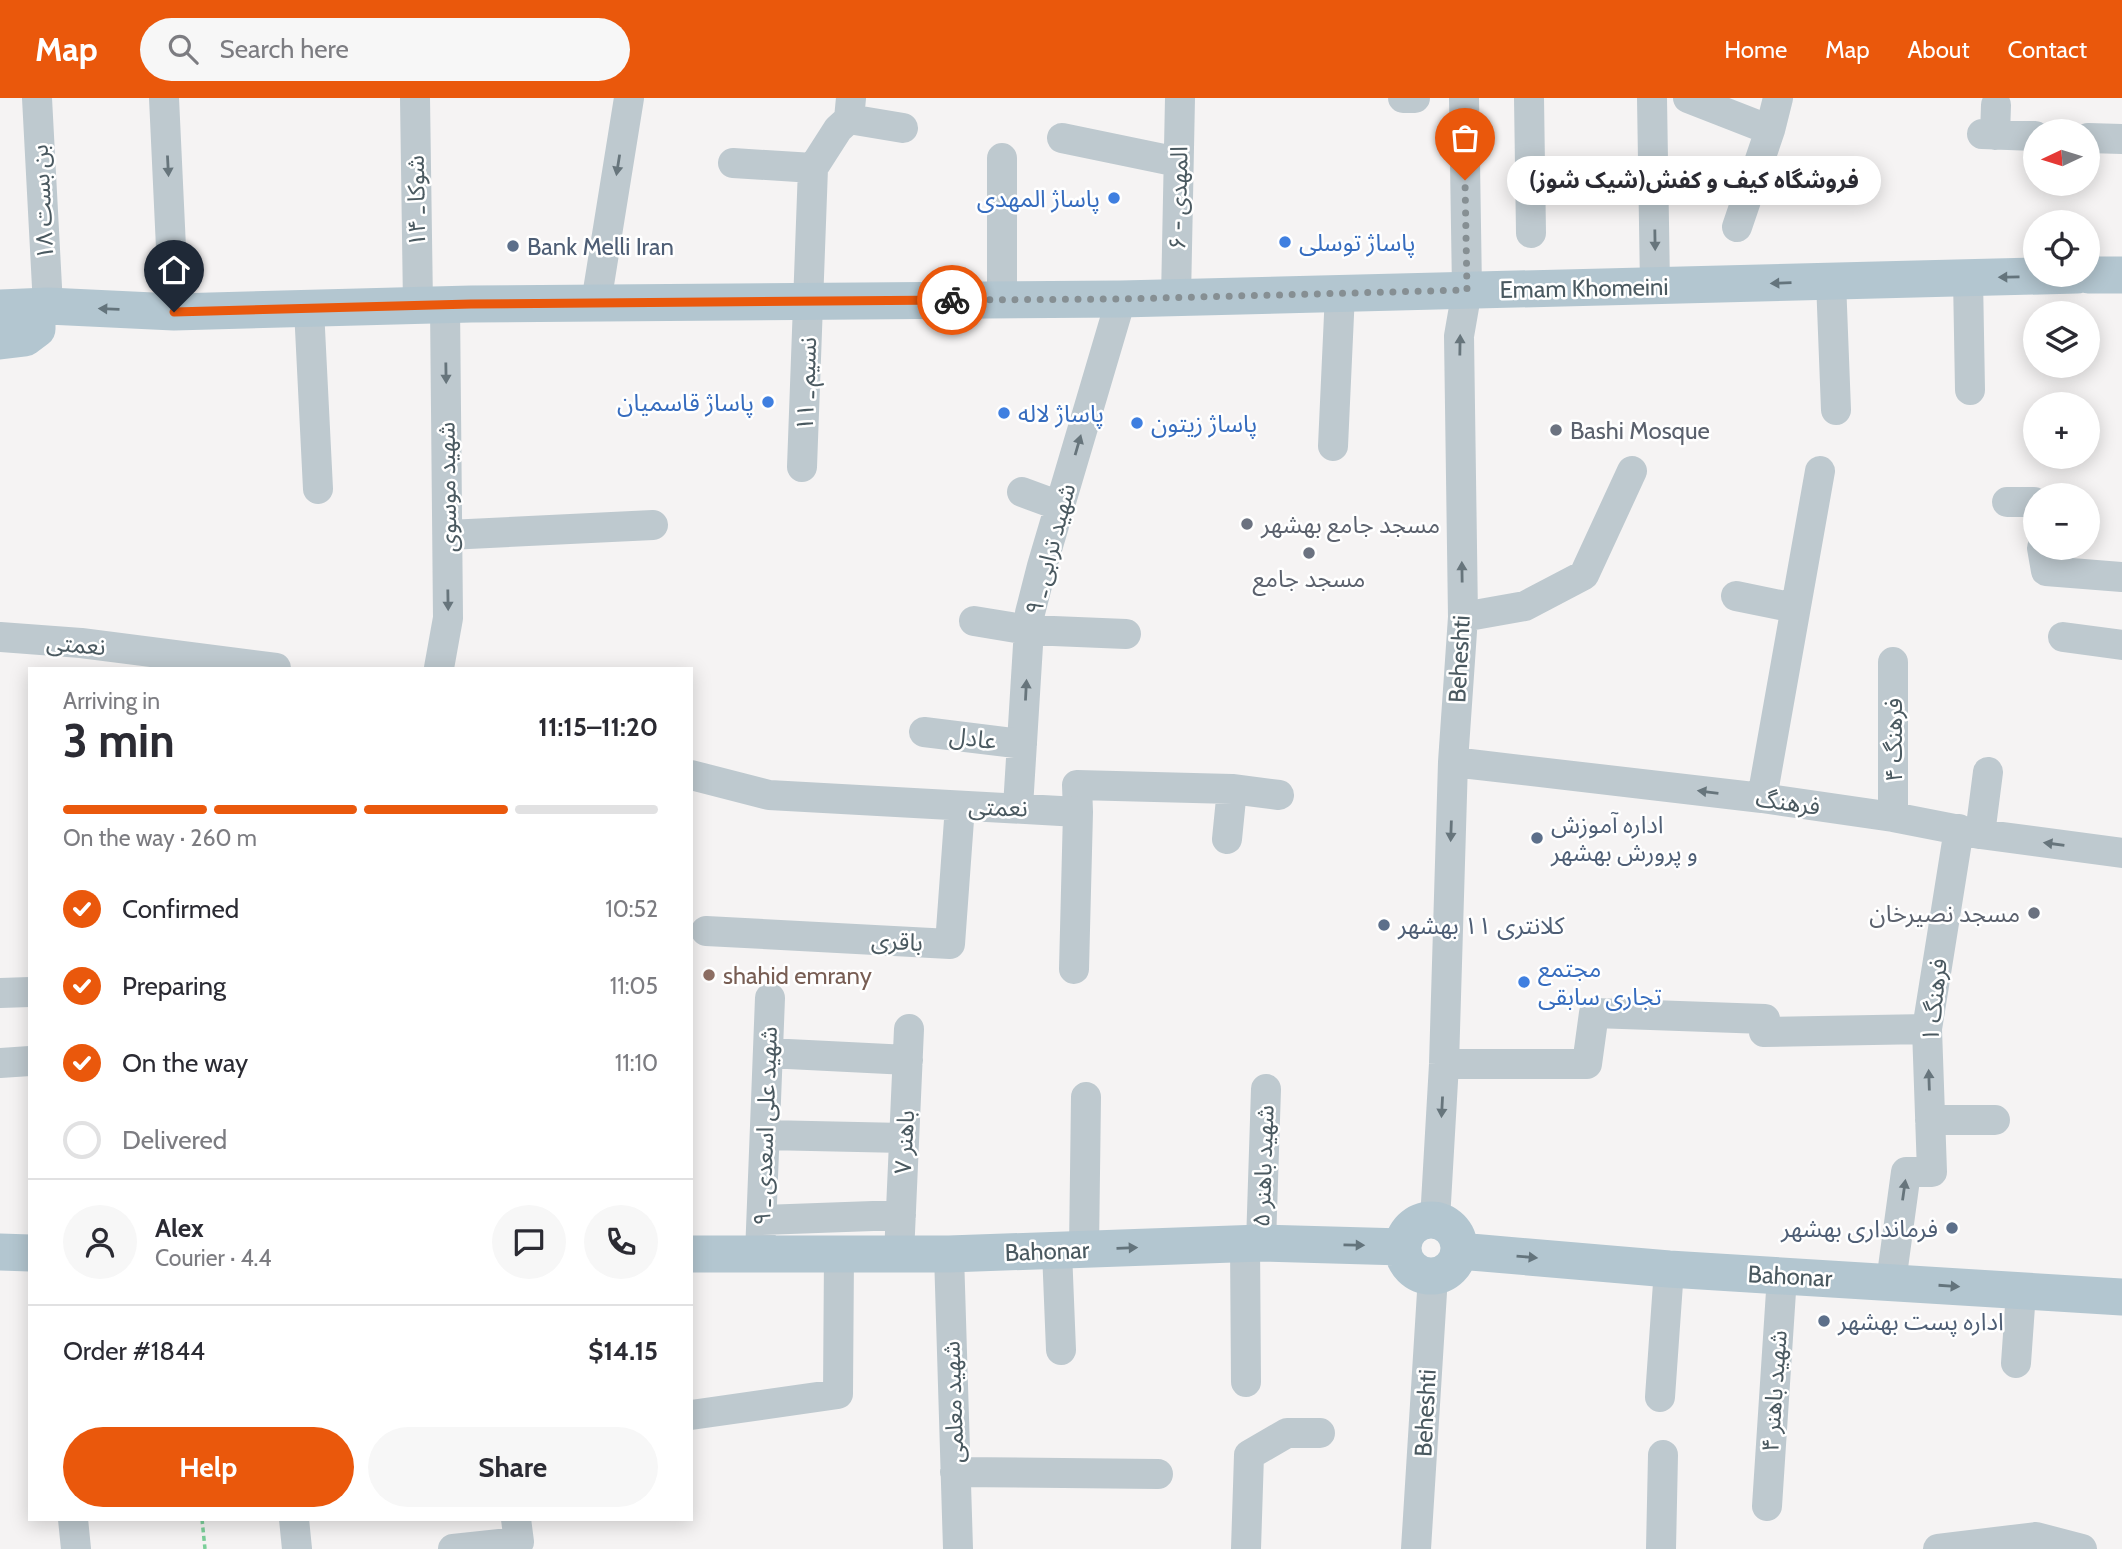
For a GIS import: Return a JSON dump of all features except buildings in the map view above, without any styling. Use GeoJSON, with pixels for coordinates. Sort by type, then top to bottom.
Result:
{"type":"FeatureCollection","features":[{"type":"Feature","properties":{"kind":"main road"},"geometry":{"type":"LineString","coordinates":[[2100,275],[2122,275]]}},
{"type":"Feature","properties":{"kind":"main road","name":"Emam Khomeini"},"geometry":{"type":"LineString","coordinates":[[21,320],[174,312],[431,305],[1121,299],[2023,276]]}},
{"type":"Feature","properties":{"kind":"main road"},"geometry":{"type":"LineString","coordinates":[[1435,1220],[1443,1223],[1455,1234],[1459,1251],[1450,1268],[1433,1276],[1423,1275],[1408,1265],[1403,1247],[1413,1226],[1435,1220]]}},
{"type":"Feature","properties":{"kind":"main road","name":"Bahonar"},"geometry":{"type":"LineString","coordinates":[[693,1254],[761,1237],[839,1255],[948,1254],[1253,1243],[1403,1247]]}},
{"type":"Feature","properties":{"kind":"main road","name":"Bahonar"},"geometry":{"type":"LineString","coordinates":[[1459,1251],[1669,1269],[2122,1297]]}},
{"type":"Feature","properties":{"kind":"main road"},"geometry":{"type":"LineString","coordinates":[[0,1252],[28,1253]]}},
{"type":"Feature","properties":{"kind":"street","name":"بن بست ۱۸"},"geometry":{"type":"LineString","coordinates":[[21,320],[37,98]]}},
{"type":"Feature","properties":{"kind":"street"},"geometry":{"type":"LineString","coordinates":[[164,98],[174,312]]}},
{"type":"Feature","properties":{"kind":"street","name":"شوکا ـ ۱۴"},"geometry":{"type":"LineString","coordinates":[[415,98],[431,305]]}},
{"type":"Feature","properties":{"kind":"street"},"geometry":{"type":"LineString","coordinates":[[596,303],[629,98]]}},
{"type":"Feature","properties":{"kind":"street","name":"المهدی - ۶"},"geometry":{"type":"LineString","coordinates":[[1176,298],[1180,98]]}},
{"type":"Feature","properties":{"kind":"street"},"geometry":{"type":"LineString","coordinates":[[1403,98],[1415,98]]}},
{"type":"Feature","properties":{"kind":"street","name":"Beheshti"},"geometry":{"type":"LineString","coordinates":[[1435,1220],[1444,1064],[1453,762],[1463,617],[1459,336],[1467,290],[1464,98]]}},
{"type":"Feature","properties":{"kind":"street"},"geometry":{"type":"LineString","coordinates":[[1529,98],[1531,233]]}},
{"type":"Feature","properties":{"kind":"street"},"geometry":{"type":"LineString","coordinates":[[1652,98],[1656,286]]}},
{"type":"Feature","properties":{"kind":"street"},"geometry":{"type":"LineString","coordinates":[[1688,98],[1770,130]]}},
{"type":"Feature","properties":{"kind":"street"},"geometry":{"type":"LineString","coordinates":[[1737,227],[1770,130],[1777,98]]}},
{"type":"Feature","properties":{"kind":"street"},"geometry":{"type":"LineString","coordinates":[[1996,105],[1989,135],[2023,136]]}},
{"type":"Feature","properties":{"kind":"street"},"geometry":{"type":"LineString","coordinates":[[733,163],[813,168],[850,109],[903,128]]}},
{"type":"Feature","properties":{"kind":"street"},"geometry":{"type":"LineString","coordinates":[[1062,138],[1178,162]]}},
{"type":"Feature","properties":{"kind":"street"},"geometry":{"type":"LineString","coordinates":[[2100,138],[2122,139]]}},
{"type":"Feature","properties":{"kind":"street"},"geometry":{"type":"LineString","coordinates":[[1002,158],[1002,300]]}},
{"type":"Feature","properties":{"kind":"street","name":"نسیم ـ ۱۱"},"geometry":{"type":"LineString","coordinates":[[802,467],[813,168]]}},
{"type":"Feature","properties":{"kind":"street"},"geometry":{"type":"LineString","coordinates":[[1968,278],[1970,390]]}},
{"type":"Feature","properties":{"kind":"street"},"geometry":{"type":"LineString","coordinates":[[1831,281],[1836,410]]}},
{"type":"Feature","properties":{"kind":"street"},"geometry":{"type":"LineString","coordinates":[[1333,446],[1340,293]]}},
{"type":"Feature","properties":{"kind":"street","name":"شهید ترابی ـ ۹"},"geometry":{"type":"LineString","coordinates":[[1018,807],[1033,601],[1121,299]]}},
{"type":"Feature","properties":{"kind":"street","name":"شهید موسوی"},"geometry":{"type":"LineString","coordinates":[[431,305],[448,534],[448,618],[439,667]]}},
{"type":"Feature","properties":{"kind":"street"},"geometry":{"type":"LineString","coordinates":[[309,309],[318,489]]}},
{"type":"Feature","properties":{"kind":"street"},"geometry":{"type":"LineString","coordinates":[[1463,617],[1525,606],[1584,575],[1632,471]]}},
{"type":"Feature","properties":{"kind":"street"},"geometry":{"type":"LineString","coordinates":[[1762,798],[1820,471]]}},
{"type":"Feature","properties":{"kind":"street"},"geometry":{"type":"LineString","coordinates":[[1022,492],[1060,506]]}},
{"type":"Feature","properties":{"kind":"street"},"geometry":{"type":"LineString","coordinates":[[448,534],[653,525]]}},
{"type":"Feature","properties":{"kind":"street"},"geometry":{"type":"LineString","coordinates":[[2044,560],[2046,571],[2122,577]]}},
{"type":"Feature","properties":{"kind":"street"},"geometry":{"type":"LineString","coordinates":[[1736,596],[1795,608]]}},
{"type":"Feature","properties":{"kind":"street"},"geometry":{"type":"LineString","coordinates":[[974,621],[1029,630],[1126,634]]}},
{"type":"Feature","properties":{"kind":"street","name":"نعمتی"},"geometry":{"type":"LineString","coordinates":[[0,637],[82,656],[260,667]]}},
{"type":"Feature","properties":{"kind":"street"},"geometry":{"type":"LineString","coordinates":[[2063,637],[2122,645]]}},
{"type":"Feature","properties":{"kind":"street","name":"فرهنگ ۴"},"geometry":{"type":"LineString","coordinates":[[1893,662],[1893,817]]}},
{"type":"Feature","properties":{"kind":"street","name":"عادل"},"geometry":{"type":"LineString","coordinates":[[924,732],[1022,744]]}},
{"type":"Feature","properties":{"kind":"street","name":"فرهنگ"},"geometry":{"type":"LineString","coordinates":[[1453,762],[1762,798],[2122,853]]}},
{"type":"Feature","properties":{"kind":"street","name":"فرهنگ ۱"},"geometry":{"type":"LineString","coordinates":[[1892,1282],[1906,1172],[1932,1172],[1927,1029],[1969,831],[1988,772]]}},
{"type":"Feature","properties":{"kind":"street","name":"نعمتی"},"geometry":{"type":"LineString","coordinates":[[693,776],[769,795],[1078,812]]}},
{"type":"Feature","properties":{"kind":"street"},"geometry":{"type":"LineString","coordinates":[[1074,969],[1077,785],[1232,789],[1279,794]]}},
{"type":"Feature","properties":{"kind":"street"},"geometry":{"type":"LineString","coordinates":[[1227,839],[1232,789]]}},
{"type":"Feature","properties":{"kind":"street","name":"باقری"},"geometry":{"type":"LineString","coordinates":[[706,931],[950,944],[960,806]]}},
{"type":"Feature","properties":{"kind":"street"},"geometry":{"type":"LineString","coordinates":[[0,993],[28,992]]}},
{"type":"Feature","properties":{"kind":"street","name":"شهید علی اسعدی ـ ۹"},"geometry":{"type":"LineString","coordinates":[[761,1237],[770,998]]}},
{"type":"Feature","properties":{"kind":"street"},"geometry":{"type":"LineString","coordinates":[[1444,1064],[1587,1064],[1594,1013],[1765,1019],[1764,1032],[1927,1029]]}},
{"type":"Feature","properties":{"kind":"street","name":"باهنر ۷"},"geometry":{"type":"LineString","coordinates":[[900,1255],[909,1029]]}},
{"type":"Feature","properties":{"kind":"street"},"geometry":{"type":"LineString","coordinates":[[768,1053],[908,1060]]}},
{"type":"Feature","properties":{"kind":"street"},"geometry":{"type":"LineString","coordinates":[[0,1063],[28,1061]]}},
{"type":"Feature","properties":{"kind":"street","name":"شهید باهنر ۵"},"geometry":{"type":"LineString","coordinates":[[1246,1382],[1253,1243],[1266,1089]]}},
{"type":"Feature","properties":{"kind":"street"},"geometry":{"type":"LineString","coordinates":[[1061,1350],[1086,1097]]}},
{"type":"Feature","properties":{"kind":"street"},"geometry":{"type":"LineString","coordinates":[[1930,1121],[1995,1120]]}},
{"type":"Feature","properties":{"kind":"street"},"geometry":{"type":"LineString","coordinates":[[765,1135],[905,1138]]}},
{"type":"Feature","properties":{"kind":"street"},"geometry":{"type":"LineString","coordinates":[[761,1237],[901,1215]]}},
{"type":"Feature","properties":{"kind":"street","name":"شهید معلمی"},"geometry":{"type":"LineString","coordinates":[[948,1254],[958,1549]]}},
{"type":"Feature","properties":{"kind":"street"},"geometry":{"type":"LineString","coordinates":[[693,1415],[838,1394],[839,1255]]}},
{"type":"Feature","properties":{"kind":"street"},"geometry":{"type":"LineString","coordinates":[[1660,1397],[1669,1269]]}},
{"type":"Feature","properties":{"kind":"street","name":"Beheshti"},"geometry":{"type":"LineString","coordinates":[[1416,1549],[1433,1276]]}},
{"type":"Feature","properties":{"kind":"street","name":"شهید باهنر ۴"},"geometry":{"type":"LineString","coordinates":[[1767,1506],[1782,1276]]}},
{"type":"Feature","properties":{"kind":"street"},"geometry":{"type":"LineString","coordinates":[[2016,1363],[2021,1292]]}},
{"type":"Feature","properties":{"kind":"street"},"geometry":{"type":"LineString","coordinates":[[1246,1549],[1249,1455],[1287,1433],[1320,1433]]}},
{"type":"Feature","properties":{"kind":"street"},"geometry":{"type":"LineString","coordinates":[[1661,1549],[1663,1455]]}},
{"type":"Feature","properties":{"kind":"street"},"geometry":{"type":"LineString","coordinates":[[955,1472],[1158,1474]]}},
{"type":"Feature","properties":{"kind":"street"},"geometry":{"type":"LineString","coordinates":[[73,1521],[76,1549]]}},
{"type":"Feature","properties":{"kind":"street"},"geometry":{"type":"LineString","coordinates":[[294,1521],[297,1549]]}},
{"type":"Feature","properties":{"kind":"street"},"geometry":{"type":"LineString","coordinates":[[453,1549],[519,1542],[516,1521]]}},
{"type":"Feature","properties":{"kind":"street"},"geometry":{"type":"LineString","coordinates":[[1938,1549],[2036,1537],[2082,1549]]}},
{"type":"Feature","properties":{"kind":"path"},"geometry":{"type":"LineString","coordinates":[[202,1521],[205,1549]]}},
{"type":"Feature","properties":{"kind":"way so far"},"geometry":{"type":"LineString","coordinates":[[952,300],[1121,299],[1467,290],[1465,180]]}},
{"type":"Feature","properties":{"kind":"place","name":"فروشگاه کیف و کفش(شیک شوز)"},"geometry":{"type":"Point","coordinates":[1465,180]}},
{"type":"Feature","properties":{"kind":"place","name":"پاساژ المهدی"},"geometry":{"type":"Point","coordinates":[1114,198]}},
{"type":"Feature","properties":{"kind":"place","name":"پاساژ توسلی"},"geometry":{"type":"Point","coordinates":[1285,242]}},
{"type":"Feature","properties":{"kind":"place","name":"Bank Melli Iran"},"geometry":{"type":"Point","coordinates":[513,246]}},
{"type":"Feature","properties":{"kind":"place","name":"پاساژ قاسمیان"},"geometry":{"type":"Point","coordinates":[768,402]}},
{"type":"Feature","properties":{"kind":"place","name":"پاساژ لاله"},"geometry":{"type":"Point","coordinates":[1004,413]}},
{"type":"Feature","properties":{"kind":"place","name":"پاساژ زیتون"},"geometry":{"type":"Point","coordinates":[1137,423]}},
{"type":"Feature","properties":{"kind":"place","name":"Bashi Mosque"},"geometry":{"type":"Point","coordinates":[1556,430]}},
{"type":"Feature","properties":{"kind":"place","name":"مسجد جامع بهشهر"},"geometry":{"type":"Point","coordinates":[1247,524]}},
{"type":"Feature","properties":{"kind":"place","name":"مسجد جامع"},"geometry":{"type":"Point","coordinates":[1309,553]}},
{"type":"Feature","properties":{"kind":"place","name":"اداره آموزش و پرورش بهشهر"},"geometry":{"type":"Point","coordinates":[1537,838]}},
{"type":"Feature","properties":{"kind":"place","name":"مسجد نصیرخان"},"geometry":{"type":"Point","coordinates":[2034,913]}},
{"type":"Feature","properties":{"kind":"place","name":"کلانتری ۱۱ بهشهر"},"geometry":{"type":"Point","coordinates":[1384,925]}},
{"type":"Feature","properties":{"kind":"place","name":"shahid emrany"},"geometry":{"type":"Point","coordinates":[709,975]}},
{"type":"Feature","properties":{"kind":"place","name":"مجتمع تجاری سابقی"},"geometry":{"type":"Point","coordinates":[1524,982]}},
{"type":"Feature","properties":{"kind":"place","name":"فرمانداری بهشهر"},"geometry":{"type":"Point","coordinates":[1952,1228]}},
{"type":"Feature","properties":{"kind":"place","name":"اداره پست بهشهر"},"geometry":{"type":"Point","coordinates":[1824,1321]}},
{"type":"Feature","properties":{"kind":"route"},"geometry":{"type":"LineString","coordinates":[[174,312],[471,304],[952,300]]}}]}
